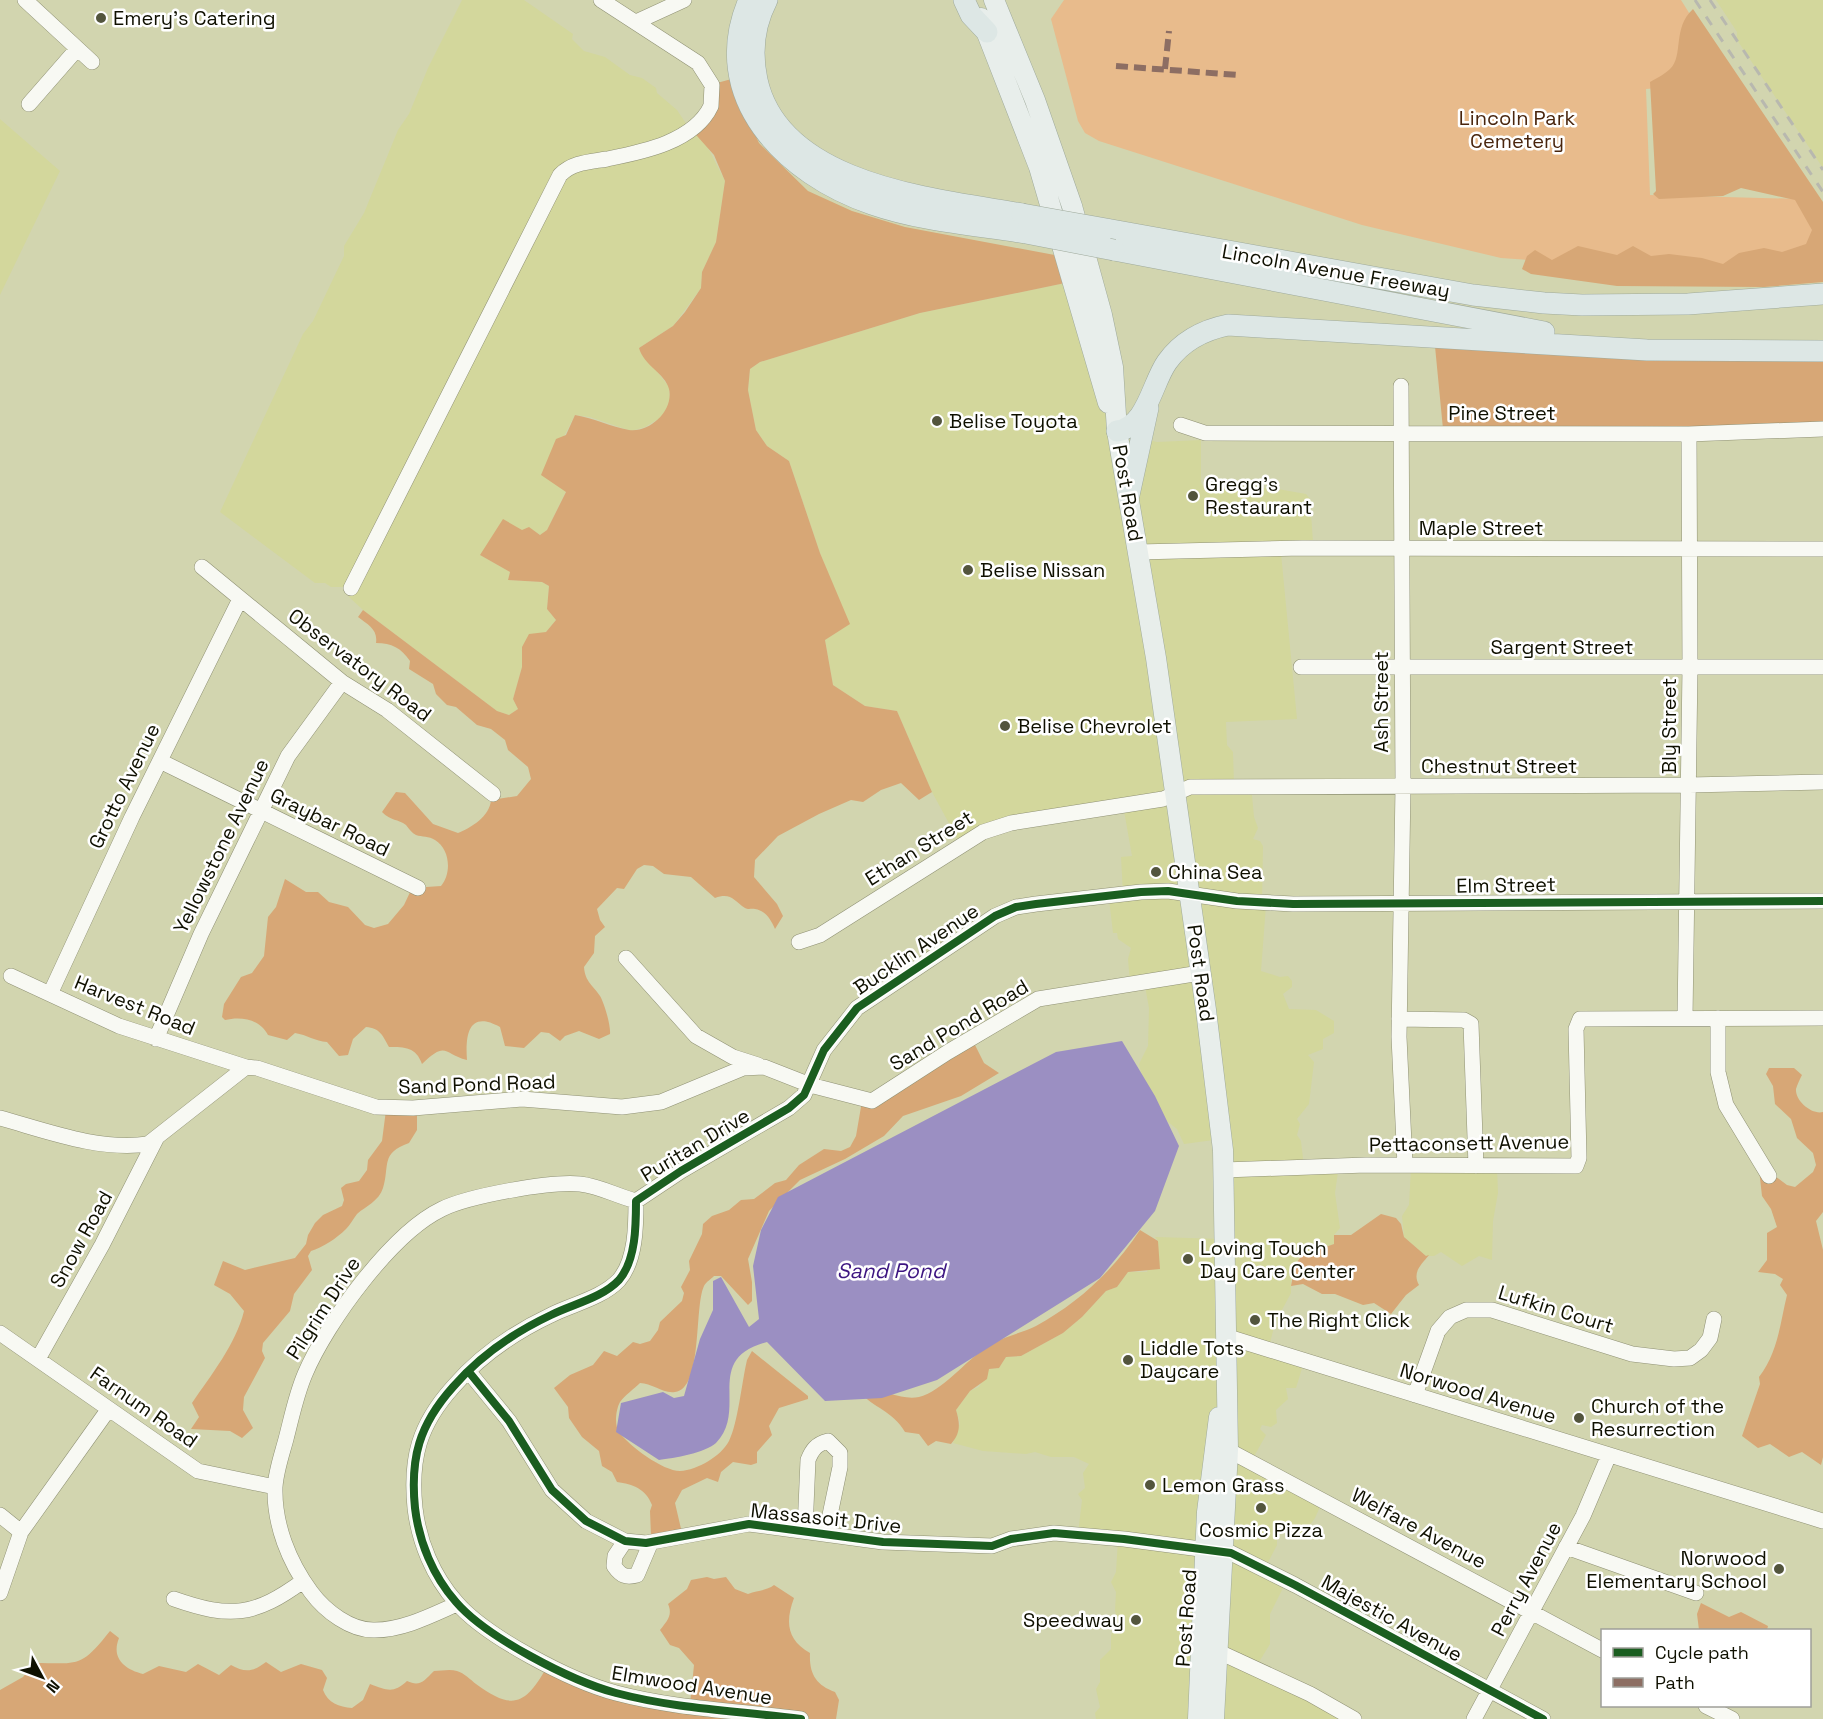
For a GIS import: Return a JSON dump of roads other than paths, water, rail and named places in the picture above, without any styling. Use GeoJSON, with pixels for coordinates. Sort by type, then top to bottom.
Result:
{"type":"FeatureCollection","features":[{"type":"Feature","properties":{"kind":"highway"},"geometry":{"type":"LineString","coordinates":[[748,0],[741,21],[737,48],[743,91],[763,129],[801,167],[840,191],[881,207],[1024,224]]}},
{"type":"Feature","properties":{"kind":"highway"},"geometry":{"type":"LineString","coordinates":[[767,0],[755,35],[756,75],[770,111],[796,141],[835,169],[873,185],[1114,250],[1522,328],[1688,351]]}},
{"type":"Feature","properties":{"kind":"highway"},"geometry":{"type":"LineString","coordinates":[[964,0],[971,15],[987,32]]}},
{"type":"Feature","properties":{"kind":"highway","name":"Lincoln Avenue Freeway"},"geometry":{"type":"LineString","coordinates":[[1024,224],[1106,229],[1473,295],[1582,305],[1760,301],[1823,294]]}},
{"type":"Feature","properties":{"kind":"highway"},"geometry":{"type":"LineString","coordinates":[[1117,431],[1128,427],[1137,419],[1168,361],[1187,341],[1212,328],[1238,324],[1688,351],[1823,351]]}},
{"type":"Feature","properties":{"kind":"highway"},"geometry":{"type":"LineString","coordinates":[[1129,495],[1151,391]]}},
{"type":"Feature","properties":{"kind":"main road","name":"Post Road"},"geometry":{"type":"LineString","coordinates":[[973,0],[1050,200],[1097,371],[1117,431]]}},
{"type":"Feature","properties":{"kind":"main road","name":"Post Road"},"geometry":{"type":"LineString","coordinates":[[994,0],[1035,100],[1075,217],[1104,325],[1113,367],[1117,431],[1129,495],[1190,893],[1224,1170],[1227,1376],[1214,1551],[1211,1718]]}},
{"type":"Feature","properties":{"kind":"main road","name":"Post Road"},"geometry":{"type":"LineString","coordinates":[[1211,1718],[1217,1651],[1214,1551]]}},
{"type":"Feature","properties":{"kind":"street"},"geometry":{"type":"LineString","coordinates":[[25,0],[92,62]]}},
{"type":"Feature","properties":{"kind":"street"},"geometry":{"type":"LineString","coordinates":[[351,588],[560,175],[574,165],[656,147],[693,128],[711,106],[712,85],[698,63],[601,0]]}},
{"type":"Feature","properties":{"kind":"street"},"geometry":{"type":"LineString","coordinates":[[636,22],[684,0]]}},
{"type":"Feature","properties":{"kind":"street"},"geometry":{"type":"LineString","coordinates":[[29,104],[77,49]]}},
{"type":"Feature","properties":{"kind":"street","name":"Ash Street"},"geometry":{"type":"LineString","coordinates":[[1401,386],[1403,787],[1399,1019],[1405,1165]]}},
{"type":"Feature","properties":{"kind":"street","name":"Pine Street"},"geometry":{"type":"LineString","coordinates":[[1181,425],[1205,433],[1689,434],[1823,429]]}},
{"type":"Feature","properties":{"kind":"street","name":"Bly Street"},"geometry":{"type":"LineString","coordinates":[[1685,1018],[1690,668],[1689,434]]}},
{"type":"Feature","properties":{"kind":"street","name":"Maple Street"},"geometry":{"type":"LineString","coordinates":[[1138,552],[1269,548],[1823,549]]}},
{"type":"Feature","properties":{"kind":"street","name":"Observatory Road"},"geometry":{"type":"LineString","coordinates":[[202,567],[342,682],[387,710],[493,794]]}},
{"type":"Feature","properties":{"kind":"street","name":"Grotto Avenue"},"geometry":{"type":"LineString","coordinates":[[50,994],[160,761],[240,599]]}},
{"type":"Feature","properties":{"kind":"street","name":"Sargent Street"},"geometry":{"type":"LineString","coordinates":[[1301,667],[1823,667]]}},
{"type":"Feature","properties":{"kind":"street","name":"Yellowstone Avenue"},"geometry":{"type":"LineString","coordinates":[[156,1039],[201,934],[296,743],[342,682]]}},
{"type":"Feature","properties":{"kind":"street","name":"Graybar Road"},"geometry":{"type":"LineString","coordinates":[[160,761],[418,888]]}},
{"type":"Feature","properties":{"kind":"street","name":"Chestnut Street"},"geometry":{"type":"LineString","coordinates":[[1176,793],[1194,787],[1689,785],[1823,782]]}},
{"type":"Feature","properties":{"kind":"street","name":"Ethan Street"},"geometry":{"type":"LineString","coordinates":[[799,942],[820,935],[983,831],[1011,823],[1163,800],[1176,793]]}},
{"type":"Feature","properties":{"kind":"street","name":"Bucklin Avenue"},"geometry":{"type":"LineString","coordinates":[[810,1085],[824,1050],[857,1008],[937,957],[995,916],[1016,907],[1133,892],[1190,893]]}},
{"type":"Feature","properties":{"kind":"street","name":"Elm Street"},"geometry":{"type":"LineString","coordinates":[[1190,893],[1257,903],[1823,901]]}},
{"type":"Feature","properties":{"kind":"street"},"geometry":{"type":"LineString","coordinates":[[626,958],[696,1036],[734,1057],[764,1067]]}},
{"type":"Feature","properties":{"kind":"street","name":"Sand Pond Road"},"geometry":{"type":"LineString","coordinates":[[246,1067],[257,1068],[376,1107],[413,1108],[522,1100],[622,1107],[661,1102],[743,1068],[764,1067],[810,1085],[872,1101],[1002,1018],[1038,999],[1200,973]]}},
{"type":"Feature","properties":{"kind":"street","name":"Harvest Road"},"geometry":{"type":"LineString","coordinates":[[11,976],[119,1026],[246,1067]]}},
{"type":"Feature","properties":{"kind":"street"},"geometry":{"type":"LineString","coordinates":[[1718,1018],[1718,1072],[1726,1105],[1769,1176]]}},
{"type":"Feature","properties":{"kind":"street","name":"Pettaconsett Avenue"},"geometry":{"type":"LineString","coordinates":[[1224,1170],[1405,1165],[1576,1166],[1579,1158],[1576,1026],[1580,1019],[1823,1018]]}},
{"type":"Feature","properties":{"kind":"street"},"geometry":{"type":"LineString","coordinates":[[1399,1019],[1464,1020],[1471,1024],[1476,1166]]}},
{"type":"Feature","properties":{"kind":"street"},"geometry":{"type":"LineString","coordinates":[[0,1118],[61,1135],[128,1147],[148,1144],[246,1067]]}},
{"type":"Feature","properties":{"kind":"street","name":"Puritan Drive"},"geometry":{"type":"LineString","coordinates":[[457,1604],[440,1582],[427,1557],[416,1518],[413,1482],[415,1451],[428,1420],[453,1386],[512,1337],[550,1315],[602,1293],[619,1280],[629,1263],[636,1201],[681,1171],[789,1108],[804,1095],[810,1085]]}},
{"type":"Feature","properties":{"kind":"street","name":"Snow Road"},"geometry":{"type":"LineString","coordinates":[[38,1359],[102,1245],[157,1137]]}},
{"type":"Feature","properties":{"kind":"street","name":"Pilgrim Drive"},"geometry":{"type":"LineString","coordinates":[[457,1604],[423,1619],[375,1630],[353,1625],[335,1616],[318,1601],[303,1581],[280,1531],[275,1487],[292,1408],[306,1372],[366,1278],[408,1231],[443,1208],[532,1188],[579,1184],[636,1201]]}},
{"type":"Feature","properties":{"kind":"street","name":"Lufkin Court"},"geometry":{"type":"LineString","coordinates":[[1414,1395],[1438,1331],[1450,1317],[1466,1310],[1481,1308],[1498,1312],[1632,1354],[1674,1359],[1690,1358],[1701,1350],[1710,1338],[1714,1319]]}},
{"type":"Feature","properties":{"kind":"street","name":"Farnum Road"},"geometry":{"type":"LineString","coordinates":[[0,1333],[198,1471],[275,1487]]}},
{"type":"Feature","properties":{"kind":"street","name":"Norwood Avenue"},"geometry":{"type":"LineString","coordinates":[[1225,1336],[1823,1521]]}},
{"type":"Feature","properties":{"kind":"street","name":"Massasoit Drive"},"geometry":{"type":"LineString","coordinates":[[469,1372],[509,1421],[552,1491],[586,1521],[625,1541],[651,1542],[749,1524],[883,1542],[992,1546],[1011,1539],[1054,1533],[1214,1551]]}},
{"type":"Feature","properties":{"kind":"street"},"geometry":{"type":"LineString","coordinates":[[0,1593],[21,1532],[108,1410]]}},
{"type":"Feature","properties":{"kind":"street"},"geometry":{"type":"LineString","coordinates":[[805,1530],[808,1460],[812,1450],[820,1443],[828,1441],[840,1453],[840,1467],[826,1534]]}},
{"type":"Feature","properties":{"kind":"street","name":"Welfare Avenue"},"geometry":{"type":"LineString","coordinates":[[1221,1448],[1601,1649]]}},
{"type":"Feature","properties":{"kind":"street","name":"Perry Avenue"},"geometry":{"type":"LineString","coordinates":[[1474,1719],[1583,1516],[1609,1455]]}},
{"type":"Feature","properties":{"kind":"street"},"geometry":{"type":"LineString","coordinates":[[0,1515],[21,1532]]}},
{"type":"Feature","properties":{"kind":"street"},"geometry":{"type":"LineString","coordinates":[[625,1541],[615,1556],[614,1566],[621,1575],[629,1577],[637,1575],[651,1542]]}},
{"type":"Feature","properties":{"kind":"street"},"geometry":{"type":"LineString","coordinates":[[1566,1547],[1696,1593]]}},
{"type":"Feature","properties":{"kind":"street","name":"Majestic Avenue"},"geometry":{"type":"LineString","coordinates":[[1214,1551],[1232,1553],[1295,1585],[1543,1719]]}},
{"type":"Feature","properties":{"kind":"street"},"geometry":{"type":"LineString","coordinates":[[174,1599],[237,1614],[258,1608],[282,1597],[303,1581]]}},
{"type":"Feature","properties":{"kind":"street","name":"Elmwood Avenue"},"geometry":{"type":"LineString","coordinates":[[457,1604],[492,1631],[535,1659],[616,1693],[726,1711],[801,1719]]}},
{"type":"Feature","properties":{"kind":"street"},"geometry":{"type":"LineString","coordinates":[[1217,1651],[1310,1694],[1354,1719]]}},
{"type":"Feature","properties":{"kind":"street"},"geometry":{"type":"LineString","coordinates":[[1709,1707],[1732,1719]]}},
{"type":"Feature","properties":{"kind":"water","name":"Sand Pond"},"geometry":{"type":"Polygon","coordinates":[[[1122,1041],[1155,1096],[1179,1146],[1155,1211],[1100,1278],[937,1380],[882,1398],[825,1401],[767,1342],[748,1350],[736,1360],[731,1372],[729,1415],[725,1430],[711,1447],[659,1460],[616,1432],[621,1403],[663,1392],[674,1398],[684,1396],[700,1339],[713,1310],[713,1281],[721,1277],[749,1327],[759,1319],[753,1266],[761,1230],[778,1197],[1056,1052],[1122,1041]]]}},
{"type":"Feature","properties":{"kind":"railway"},"geometry":{"type":"LineString","coordinates":[[1695,0],[1823,192]]}},
{"type":"Feature","properties":{"kind":"railway"},"geometry":{"type":"LineString","coordinates":[[1710,0],[1823,170]]}},
{"type":"Feature","properties":{"kind":"place","name":"Emery's Catering"},"geometry":{"type":"Point","coordinates":[101,18]}},
{"type":"Feature","properties":{"kind":"place","name":"Belise Toyota"},"geometry":{"type":"Point","coordinates":[937,421]}},
{"type":"Feature","properties":{"kind":"place","name":"Gregg's Restaurant"},"geometry":{"type":"Point","coordinates":[1193,496]}},
{"type":"Feature","properties":{"kind":"place","name":"Belise Nissan"},"geometry":{"type":"Point","coordinates":[968,570]}},
{"type":"Feature","properties":{"kind":"place","name":"Belise Chevrolet"},"geometry":{"type":"Point","coordinates":[1005,726]}},
{"type":"Feature","properties":{"kind":"place","name":"China Sea"},"geometry":{"type":"Point","coordinates":[1156,872]}},
{"type":"Feature","properties":{"kind":"place","name":"Loving Touch Day Care Center"},"geometry":{"type":"Point","coordinates":[1188,1259]}},
{"type":"Feature","properties":{"kind":"place","name":"The Right Click"},"geometry":{"type":"Point","coordinates":[1255,1320]}},
{"type":"Feature","properties":{"kind":"place","name":"Liddle Tots Daycare"},"geometry":{"type":"Point","coordinates":[1128,1360]}},
{"type":"Feature","properties":{"kind":"place","name":"Church of the Resurrection"},"geometry":{"type":"Point","coordinates":[1579,1418]}},
{"type":"Feature","properties":{"kind":"place","name":"Lemon Grass"},"geometry":{"type":"Point","coordinates":[1150,1485]}},
{"type":"Feature","properties":{"kind":"place","name":"Cosmic Pizza"},"geometry":{"type":"Point","coordinates":[1261,1508]}},
{"type":"Feature","properties":{"kind":"place","name":"Norwood Elementary School"},"geometry":{"type":"Point","coordinates":[1779,1569]}},
{"type":"Feature","properties":{"kind":"place","name":"Speedway"},"geometry":{"type":"Point","coordinates":[1136,1620]}},
{"type":"Feature","properties":{"kind":"park label","name":"Lincoln Park Cemetery"},"geometry":{"type":"Point","coordinates":[1517,130]}}]}
